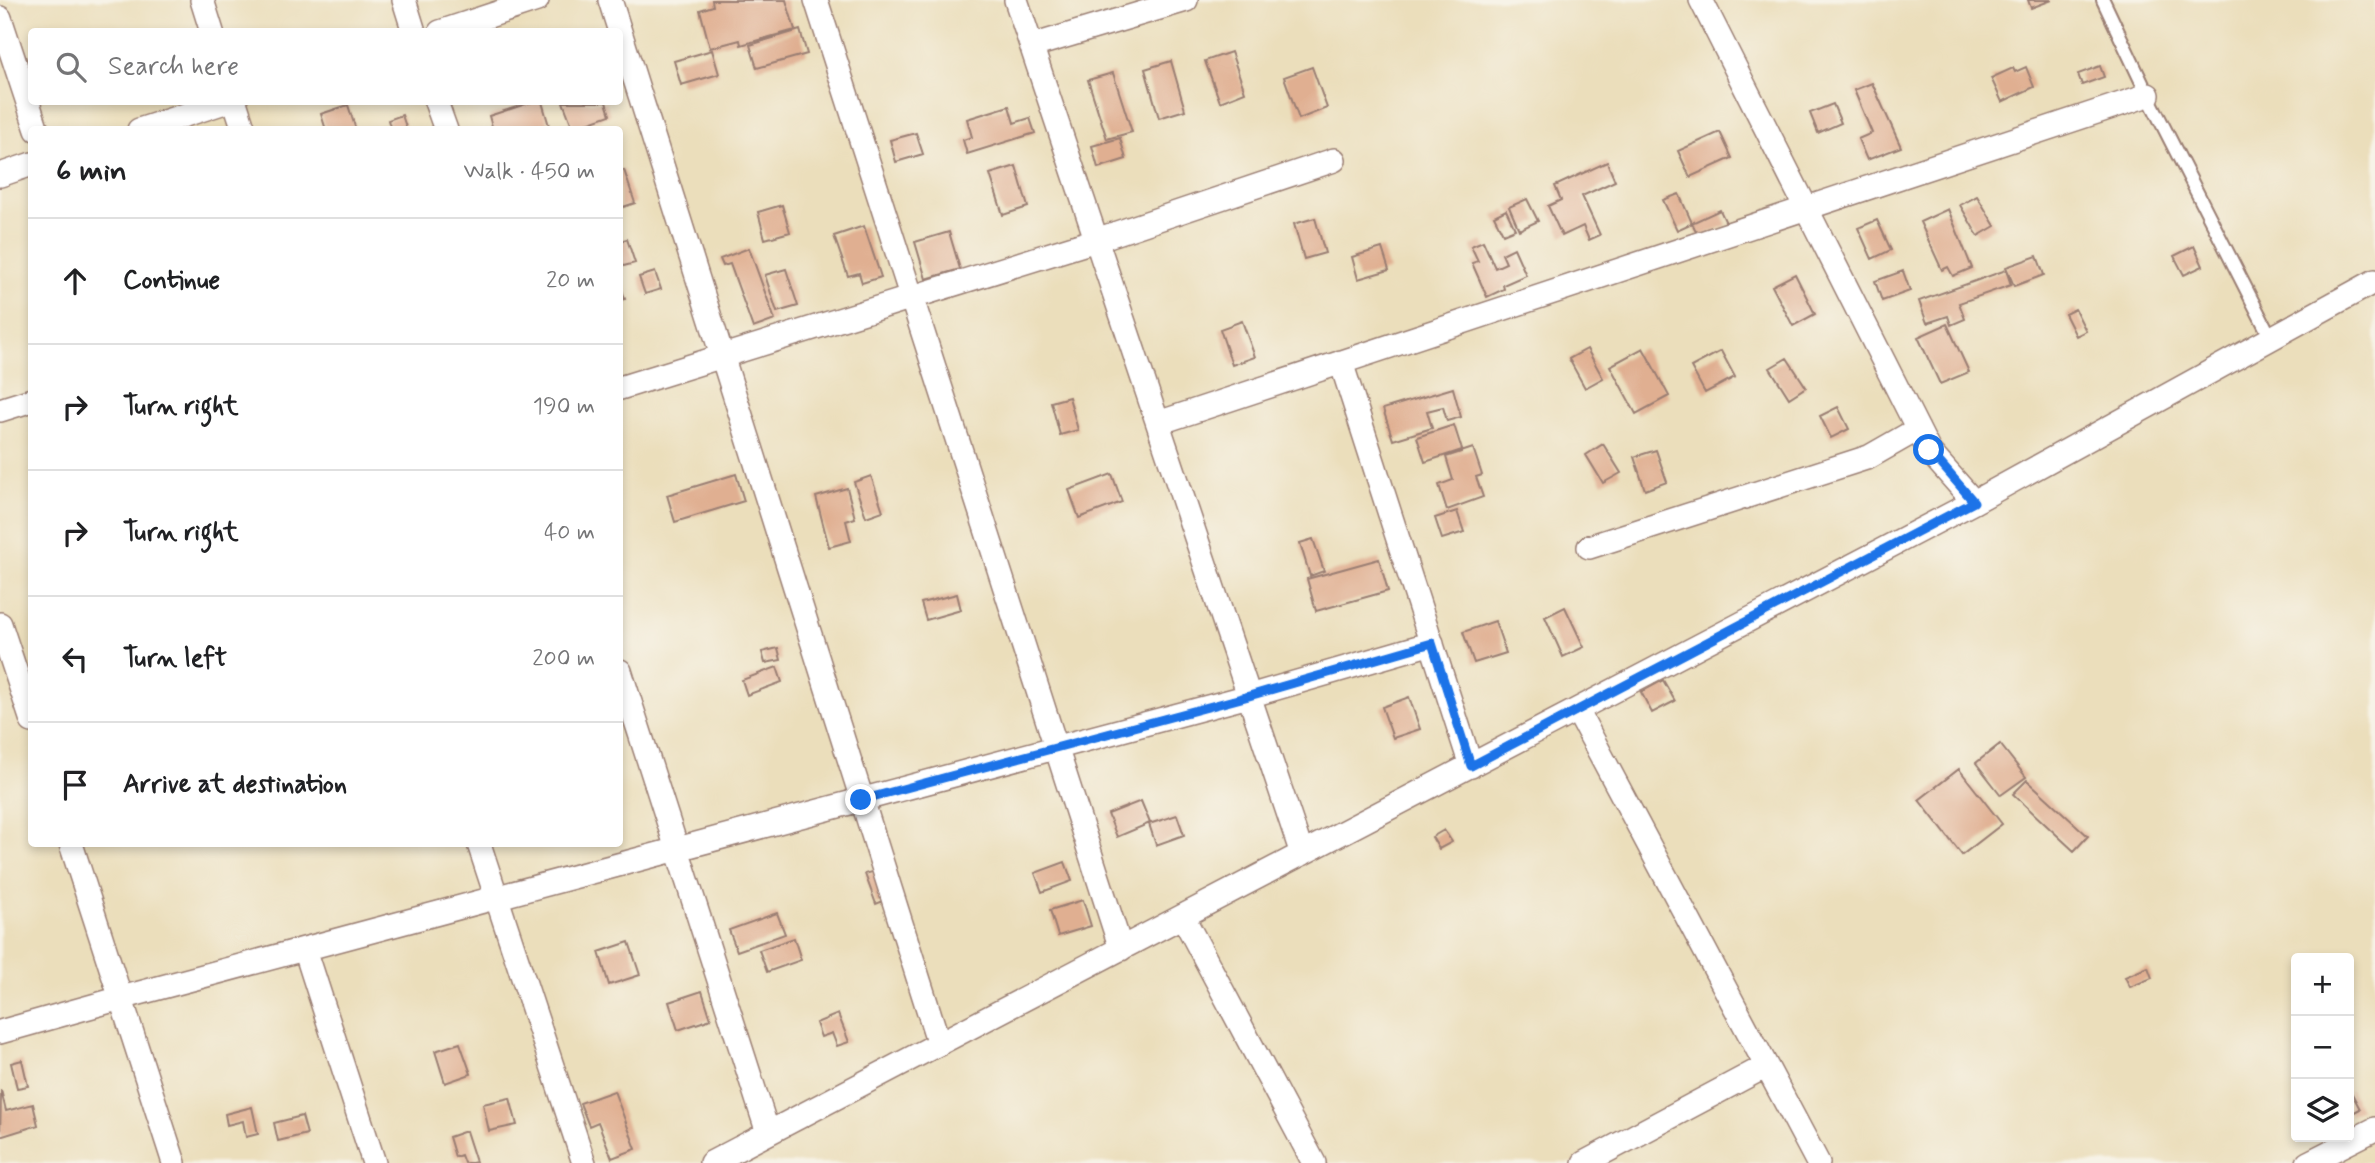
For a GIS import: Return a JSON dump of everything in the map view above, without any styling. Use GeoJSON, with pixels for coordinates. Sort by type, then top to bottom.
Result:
{"type":"FeatureCollection","features":[{"type":"Feature","properties":{"kind":"street"},"geometry":{"type":"LineString","coordinates":[[202,0],[211,28]]}},
{"type":"Feature","properties":{"kind":"street"},"geometry":{"type":"LineString","coordinates":[[404,0],[413,28]]}},
{"type":"Feature","properties":{"kind":"street"},"geometry":{"type":"LineString","coordinates":[[452,28],[537,0]]}},
{"type":"Feature","properties":{"kind":"street"},"geometry":{"type":"LineString","coordinates":[[610,0],[619,28]]}},
{"type":"Feature","properties":{"kind":"street"},"geometry":{"type":"LineString","coordinates":[[816,0],[1121,948]]}},
{"type":"Feature","properties":{"kind":"street"},"geometry":{"type":"LineString","coordinates":[[1016,0],[1302,854]]}},
{"type":"Feature","properties":{"kind":"street"},"geometry":{"type":"LineString","coordinates":[[1032,46],[1186,0]]}},
{"type":"Feature","properties":{"kind":"street"},"geometry":{"type":"LineString","coordinates":[[1701,0],[1929,450],[1974,502]]}},
{"type":"Feature","properties":{"kind":"street"},"geometry":{"type":"LineString","coordinates":[[0,18],[28,103]]}},
{"type":"Feature","properties":{"kind":"street"},"geometry":{"type":"LineString","coordinates":[[623,41],[939,1044]]}},
{"type":"Feature","properties":{"kind":"street"},"geometry":{"type":"LineString","coordinates":[[1158,423],[2148,95]]}},
{"type":"Feature","properties":{"kind":"street"},"geometry":{"type":"LineString","coordinates":[[29,105],[36,126]]}},
{"type":"Feature","properties":{"kind":"street"},"geometry":{"type":"LineString","coordinates":[[151,126],[216,105]]}},
{"type":"Feature","properties":{"kind":"street"},"geometry":{"type":"LineString","coordinates":[[236,105],[243,126]]}},
{"type":"Feature","properties":{"kind":"street"},"geometry":{"type":"LineString","coordinates":[[437,105],[445,126]]}},
{"type":"Feature","properties":{"kind":"street"},"geometry":{"type":"LineString","coordinates":[[623,387],[1096,240],[1335,160]]}},
{"type":"Feature","properties":{"kind":"street"},"geometry":{"type":"LineString","coordinates":[[0,175],[28,165]]}},
{"type":"Feature","properties":{"kind":"street"},"geometry":{"type":"LineString","coordinates":[[710,1163],[1974,502],[2375,281]]}},
{"type":"Feature","properties":{"kind":"street"},"geometry":{"type":"LineString","coordinates":[[1341,362],[1471,766]]}},
{"type":"Feature","properties":{"kind":"street"},"geometry":{"type":"LineString","coordinates":[[0,410],[28,401]]}},
{"type":"Feature","properties":{"kind":"street"},"geometry":{"type":"LineString","coordinates":[[1590,547],[1869,457],[1918,429]]}},
{"type":"Feature","properties":{"kind":"street"},"geometry":{"type":"LineString","coordinates":[[0,624],[5,655],[28,711]]}},
{"type":"Feature","properties":{"kind":"street"},"geometry":{"type":"LineString","coordinates":[[0,1032],[1249,696],[1432,643]]}},
{"type":"Feature","properties":{"kind":"street"},"geometry":{"type":"LineString","coordinates":[[623,680],[768,1133]]}},
{"type":"Feature","properties":{"kind":"street"},"geometry":{"type":"LineString","coordinates":[[1577,710],[1818,1163]]}},
{"type":"Feature","properties":{"kind":"street"},"geometry":{"type":"LineString","coordinates":[[72,847],[174,1163]]}},
{"type":"Feature","properties":{"kind":"street"},"geometry":{"type":"LineString","coordinates":[[480,847],[584,1163]]}},
{"type":"Feature","properties":{"kind":"street"},"geometry":{"type":"LineString","coordinates":[[1183,917],[1314,1163]]}},
{"type":"Feature","properties":{"kind":"street"},"geometry":{"type":"LineString","coordinates":[[305,948],[374,1163]]}},
{"type":"Feature","properties":{"kind":"street"},"geometry":{"type":"LineString","coordinates":[[1584,1163],[1766,1066]]}},
{"type":"Feature","properties":{"kind":"street"},"geometry":{"type":"LineString","coordinates":[[2308,1163],[2375,1129]]}},
{"type":"Feature","properties":{"kind":"lane"},"geometry":{"type":"LineString","coordinates":[[2103,0],[2148,95],[2272,338]]}},
{"type":"Feature","properties":{"kind":"building"},"geometry":{"type":"Polygon","coordinates":[[[712,0],[786,0],[795,30],[741,45],[740,40],[710,48],[700,10],[713,6],[712,0]]]}},
{"type":"Feature","properties":{"kind":"building"},"geometry":{"type":"Polygon","coordinates":[[[2028,0],[2052,0],[2031,8],[2028,0]]]}},
{"type":"Feature","properties":{"kind":"building"},"geometry":{"type":"Polygon","coordinates":[[[800,30],[807,54],[757,68],[750,45],[800,30]]]}},
{"type":"Feature","properties":{"kind":"building"},"geometry":{"type":"Polygon","coordinates":[[[712,50],[719,74],[681,85],[674,61],[712,50]]]}},
{"type":"Feature","properties":{"kind":"building"},"geometry":{"type":"Polygon","coordinates":[[[1231,52],[1245,92],[1220,102],[1205,61],[1231,52]]]}},
{"type":"Feature","properties":{"kind":"building"},"geometry":{"type":"Polygon","coordinates":[[[1171,61],[1185,110],[1159,118],[1145,69],[1171,61]]]}},
{"type":"Feature","properties":{"kind":"building"},"geometry":{"type":"Polygon","coordinates":[[[2100,66],[2104,77],[2082,85],[2078,74],[2100,66]]]}},
{"type":"Feature","properties":{"kind":"building"},"geometry":{"type":"Polygon","coordinates":[[[1312,67],[1327,108],[1299,119],[1284,77],[1312,67]]]}},
{"type":"Feature","properties":{"kind":"building"},"geometry":{"type":"Polygon","coordinates":[[[2026,67],[2034,87],[2002,102],[1991,78],[2013,68],[2015,72],[2026,67]]]}},
{"type":"Feature","properties":{"kind":"building"},"geometry":{"type":"Polygon","coordinates":[[[1113,73],[1132,132],[1107,139],[1088,80],[1113,73]]]}},
{"type":"Feature","properties":{"kind":"building"},"geometry":{"type":"Polygon","coordinates":[[[1872,83],[1901,147],[1867,160],[1858,139],[1872,133],[1854,90],[1872,83]]]}},
{"type":"Feature","properties":{"kind":"building"},"geometry":{"type":"Polygon","coordinates":[[[1833,104],[1841,123],[1818,133],[1810,113],[1833,104]]]}},
{"type":"Feature","properties":{"kind":"building"},"geometry":{"type":"Polygon","coordinates":[[[348,105],[355,126],[325,126],[321,114],[348,105]]]}},
{"type":"Feature","properties":{"kind":"building"},"geometry":{"type":"Polygon","coordinates":[[[523,105],[543,105],[549,126],[492,126],[489,116],[523,105]]]}},
{"type":"Feature","properties":{"kind":"building"},"geometry":{"type":"Polygon","coordinates":[[[564,105],[607,105],[610,115],[572,126],[564,105]]]}},
{"type":"Feature","properties":{"kind":"building"},"geometry":{"type":"Polygon","coordinates":[[[1009,106],[1014,123],[1030,118],[1035,133],[967,154],[963,140],[972,137],[967,119],[1009,106]]]}},
{"type":"Feature","properties":{"kind":"building"},"geometry":{"type":"Polygon","coordinates":[[[402,115],[406,126],[390,126],[388,120],[402,115]]]}},
{"type":"Feature","properties":{"kind":"building"},"geometry":{"type":"Polygon","coordinates":[[[1720,132],[1732,158],[1690,177],[1678,151],[1720,132]]]}},
{"type":"Feature","properties":{"kind":"building"},"geometry":{"type":"Polygon","coordinates":[[[916,133],[923,154],[896,162],[890,140],[916,133]]]}},
{"type":"Feature","properties":{"kind":"building"},"geometry":{"type":"Polygon","coordinates":[[[1120,138],[1126,159],[1098,168],[1092,146],[1120,138]]]}},
{"type":"Feature","properties":{"kind":"building"},"geometry":{"type":"Polygon","coordinates":[[[1607,162],[1615,181],[1582,196],[1600,235],[1589,240],[1583,226],[1562,236],[1548,206],[1561,200],[1555,186],[1607,162]]]}},
{"type":"Feature","properties":{"kind":"building"},"geometry":{"type":"Polygon","coordinates":[[[1016,166],[1028,207],[1003,215],[990,174],[1016,166]]]}},
{"type":"Feature","properties":{"kind":"building"},"geometry":{"type":"Polygon","coordinates":[[[623,170],[635,203],[623,207],[623,170]]]}},
{"type":"Feature","properties":{"kind":"building"},"geometry":{"type":"Polygon","coordinates":[[[1679,194],[1692,223],[1677,230],[1663,200],[1679,194]]]}},
{"type":"Feature","properties":{"kind":"building"},"geometry":{"type":"Polygon","coordinates":[[[1977,196],[1995,226],[1978,236],[1960,205],[1977,196]]]}},
{"type":"Feature","properties":{"kind":"building"},"geometry":{"type":"Polygon","coordinates":[[[1527,199],[1538,221],[1519,230],[1509,207],[1527,199]]]}},
{"type":"Feature","properties":{"kind":"building"},"geometry":{"type":"Polygon","coordinates":[[[782,205],[790,232],[765,239],[758,212],[782,205]]]}},
{"type":"Feature","properties":{"kind":"building"},"geometry":{"type":"Polygon","coordinates":[[[1948,209],[1972,268],[1953,276],[1948,267],[1942,270],[1920,222],[1948,209]]]}},
{"type":"Feature","properties":{"kind":"building"},"geometry":{"type":"Polygon","coordinates":[[[1506,210],[1515,229],[1503,234],[1494,216],[1506,210]]]}},
{"type":"Feature","properties":{"kind":"building"},"geometry":{"type":"Polygon","coordinates":[[[1720,210],[1727,225],[1699,237],[1692,223],[1720,210]]]}},
{"type":"Feature","properties":{"kind":"building"},"geometry":{"type":"Polygon","coordinates":[[[1315,218],[1325,253],[1304,259],[1294,224],[1315,218]]]}},
{"type":"Feature","properties":{"kind":"building"},"geometry":{"type":"Polygon","coordinates":[[[1877,220],[1891,250],[1872,259],[1858,228],[1877,220]]]}},
{"type":"Feature","properties":{"kind":"building"},"geometry":{"type":"Polygon","coordinates":[[[864,226],[881,277],[862,283],[859,273],[848,276],[834,236],[864,226]]]}},
{"type":"Feature","properties":{"kind":"building"},"geometry":{"type":"Polygon","coordinates":[[[949,232],[960,269],[926,279],[915,242],[949,232]]]}},
{"type":"Feature","properties":{"kind":"building"},"geometry":{"type":"Polygon","coordinates":[[[627,239],[635,263],[623,266],[623,240],[627,239]]]}},
{"type":"Feature","properties":{"kind":"building"},"geometry":{"type":"Polygon","coordinates":[[[1483,241],[1495,268],[1506,263],[1502,254],[1514,248],[1526,275],[1503,285],[1504,289],[1487,297],[1472,263],[1478,261],[1471,246],[1483,241]]]}},
{"type":"Feature","properties":{"kind":"building"},"geometry":{"type":"Polygon","coordinates":[[[2194,246],[2203,266],[2184,275],[2174,256],[2194,246]]]}},
{"type":"Feature","properties":{"kind":"building"},"geometry":{"type":"Polygon","coordinates":[[[749,248],[775,320],[753,328],[730,264],[723,266],[720,259],[749,248]]]}},
{"type":"Feature","properties":{"kind":"building"},"geometry":{"type":"Polygon","coordinates":[[[1382,248],[1389,270],[1358,279],[1352,257],[1382,248]]]}},
{"type":"Feature","properties":{"kind":"building"},"geometry":{"type":"Polygon","coordinates":[[[2037,256],[2044,275],[2014,286],[2006,267],[2037,256]]]}},
{"type":"Feature","properties":{"kind":"building"},"geometry":{"type":"Polygon","coordinates":[[[786,269],[798,306],[777,312],[765,275],[786,269]]]}},
{"type":"Feature","properties":{"kind":"building"},"geometry":{"type":"Polygon","coordinates":[[[2006,270],[2011,285],[1959,303],[1965,319],[1951,325],[1948,316],[1927,323],[1919,301],[2006,270]]]}},
{"type":"Feature","properties":{"kind":"building"},"geometry":{"type":"Polygon","coordinates":[[[1903,271],[1910,291],[1882,301],[1875,281],[1903,271]]]}},
{"type":"Feature","properties":{"kind":"building"},"geometry":{"type":"Polygon","coordinates":[[[655,272],[661,289],[645,294],[639,277],[655,272]]]}},
{"type":"Feature","properties":{"kind":"building"},"geometry":{"type":"Polygon","coordinates":[[[1795,274],[1815,314],[1793,326],[1772,286],[1795,274]]]}},
{"type":"Feature","properties":{"kind":"building"},"geometry":{"type":"Polygon","coordinates":[[[2075,309],[2086,331],[2076,336],[2065,314],[2075,309]]]}},
{"type":"Feature","properties":{"kind":"building"},"geometry":{"type":"Polygon","coordinates":[[[1242,321],[1255,357],[1232,365],[1220,329],[1242,321]]]}},
{"type":"Feature","properties":{"kind":"building"},"geometry":{"type":"Polygon","coordinates":[[[1947,324],[1969,372],[1940,384],[1918,337],[1947,324]]]}},
{"type":"Feature","properties":{"kind":"building"},"geometry":{"type":"Polygon","coordinates":[[[1643,348],[1669,396],[1636,414],[1610,366],[1643,348]]]}},
{"type":"Feature","properties":{"kind":"building"},"geometry":{"type":"Polygon","coordinates":[[[1587,349],[1603,378],[1585,388],[1569,359],[1587,349]]]}},
{"type":"Feature","properties":{"kind":"building"},"geometry":{"type":"Polygon","coordinates":[[[1721,351],[1735,377],[1705,393],[1691,367],[1721,351]]]}},
{"type":"Feature","properties":{"kind":"building"},"geometry":{"type":"Polygon","coordinates":[[[1787,358],[1806,387],[1789,398],[1770,368],[1787,358]]]}},
{"type":"Feature","properties":{"kind":"building"},"geometry":{"type":"Polygon","coordinates":[[[1453,388],[1461,417],[1447,421],[1443,407],[1427,411],[1432,428],[1393,440],[1383,409],[1453,388]]]}},
{"type":"Feature","properties":{"kind":"building"},"geometry":{"type":"Polygon","coordinates":[[[1069,397],[1078,430],[1060,435],[1051,402],[1069,397]]]}},
{"type":"Feature","properties":{"kind":"building"},"geometry":{"type":"Polygon","coordinates":[[[1838,407],[1849,429],[1831,438],[1820,416],[1838,407]]]}},
{"type":"Feature","properties":{"kind":"building"},"geometry":{"type":"Polygon","coordinates":[[[1454,425],[1462,450],[1425,462],[1417,437],[1454,425]]]}},
{"type":"Feature","properties":{"kind":"building"},"geometry":{"type":"Polygon","coordinates":[[[1603,444],[1621,473],[1603,483],[1586,455],[1603,444]]]}},
{"type":"Feature","properties":{"kind":"building"},"geometry":{"type":"Polygon","coordinates":[[[1473,448],[1482,475],[1476,477],[1483,497],[1447,510],[1439,485],[1453,480],[1446,457],[1473,448]]]}},
{"type":"Feature","properties":{"kind":"building"},"geometry":{"type":"Polygon","coordinates":[[[1656,450],[1667,482],[1645,490],[1634,457],[1656,450]]]}},
{"type":"Feature","properties":{"kind":"building"},"geometry":{"type":"Polygon","coordinates":[[[736,474],[744,501],[675,522],[667,495],[736,474]]]}},
{"type":"Feature","properties":{"kind":"building"},"geometry":{"type":"Polygon","coordinates":[[[1112,474],[1122,502],[1079,518],[1069,490],[1112,474]]]}},
{"type":"Feature","properties":{"kind":"building"},"geometry":{"type":"Polygon","coordinates":[[[871,476],[883,511],[866,517],[854,482],[871,476]]]}},
{"type":"Feature","properties":{"kind":"building"},"geometry":{"type":"Polygon","coordinates":[[[847,488],[855,518],[846,521],[851,541],[829,547],[816,497],[847,488]]]}},
{"type":"Feature","properties":{"kind":"building"},"geometry":{"type":"Polygon","coordinates":[[[1457,511],[1464,532],[1442,539],[1435,518],[1457,511]]]}},
{"type":"Feature","properties":{"kind":"building"},"geometry":{"type":"Polygon","coordinates":[[[1313,539],[1324,571],[1310,576],[1300,543],[1313,539]]]}},
{"type":"Feature","properties":{"kind":"building"},"geometry":{"type":"Polygon","coordinates":[[[1379,559],[1388,591],[1316,611],[1307,579],[1379,559]]]}},
{"type":"Feature","properties":{"kind":"building"},"geometry":{"type":"Polygon","coordinates":[[[957,594],[961,610],[926,620],[921,603],[957,594]]]}},
{"type":"Feature","properties":{"kind":"building"},"geometry":{"type":"Polygon","coordinates":[[[1565,607],[1584,647],[1563,657],[1545,617],[1565,607]]]}},
{"type":"Feature","properties":{"kind":"building"},"geometry":{"type":"Polygon","coordinates":[[[1495,621],[1506,653],[1474,663],[1463,632],[1495,621]]]}},
{"type":"Feature","properties":{"kind":"building"},"geometry":{"type":"Polygon","coordinates":[[[778,648],[781,660],[765,663],[762,652],[778,648]]]}},
{"type":"Feature","properties":{"kind":"building"},"geometry":{"type":"Polygon","coordinates":[[[777,667],[782,682],[747,695],[742,680],[777,667]]]}},
{"type":"Feature","properties":{"kind":"building"},"geometry":{"type":"Polygon","coordinates":[[[1663,680],[1675,701],[1652,713],[1641,692],[1663,680]]]}},
{"type":"Feature","properties":{"kind":"building"},"geometry":{"type":"Polygon","coordinates":[[[1409,697],[1420,729],[1393,738],[1382,707],[1409,697]]]}},
{"type":"Feature","properties":{"kind":"building"},"geometry":{"type":"Polygon","coordinates":[[[2000,744],[2026,777],[2001,795],[1976,763],[2000,744]]]}},
{"type":"Feature","properties":{"kind":"building"},"geometry":{"type":"Polygon","coordinates":[[[1959,769],[2002,824],[1962,855],[1919,800],[1959,769]]]}},
{"type":"Feature","properties":{"kind":"building"},"geometry":{"type":"Polygon","coordinates":[[[2027,780],[2088,836],[2074,851],[2013,794],[2027,780]]]}},
{"type":"Feature","properties":{"kind":"building"},"geometry":{"type":"Polygon","coordinates":[[[1141,801],[1150,823],[1117,837],[1108,814],[1141,801]]]}},
{"type":"Feature","properties":{"kind":"building"},"geometry":{"type":"Polygon","coordinates":[[[1177,815],[1184,835],[1156,845],[1149,824],[1177,815]]]}},
{"type":"Feature","properties":{"kind":"building"},"geometry":{"type":"Polygon","coordinates":[[[1444,830],[1452,842],[1439,849],[1432,837],[1444,830]]]}},
{"type":"Feature","properties":{"kind":"building"},"geometry":{"type":"Polygon","coordinates":[[[1065,862],[1072,881],[1042,892],[1035,873],[1065,862]]]}},
{"type":"Feature","properties":{"kind":"building"},"geometry":{"type":"Polygon","coordinates":[[[875,871],[886,900],[876,904],[865,874],[875,871]]]}},
{"type":"Feature","properties":{"kind":"building"},"geometry":{"type":"Polygon","coordinates":[[[1083,900],[1091,926],[1058,936],[1050,910],[1083,900]]]}},
{"type":"Feature","properties":{"kind":"building"},"geometry":{"type":"Polygon","coordinates":[[[777,913],[785,934],[737,951],[729,930],[777,913]]]}},
{"type":"Feature","properties":{"kind":"building"},"geometry":{"type":"Polygon","coordinates":[[[794,938],[801,960],[767,972],[759,950],[794,938]]]}},
{"type":"Feature","properties":{"kind":"building"},"geometry":{"type":"Polygon","coordinates":[[[629,942],[640,975],[609,985],[599,952],[629,942]]]}},
{"type":"Feature","properties":{"kind":"building"},"geometry":{"type":"Polygon","coordinates":[[[2148,967],[2152,978],[2130,987],[2125,977],[2148,967]]]}},
{"type":"Feature","properties":{"kind":"building"},"geometry":{"type":"Polygon","coordinates":[[[702,991],[711,1019],[678,1030],[669,1002],[702,991]]]}},
{"type":"Feature","properties":{"kind":"building"},"geometry":{"type":"Polygon","coordinates":[[[838,1014],[849,1042],[837,1046],[832,1033],[821,1037],[816,1023],[838,1014]]]}},
{"type":"Feature","properties":{"kind":"building"},"geometry":{"type":"Polygon","coordinates":[[[460,1043],[471,1074],[445,1083],[435,1051],[460,1043]]]}},
{"type":"Feature","properties":{"kind":"building"},"geometry":{"type":"Polygon","coordinates":[[[22,1060],[28,1086],[17,1088],[11,1063],[22,1060]]]}},
{"type":"Feature","properties":{"kind":"building"},"geometry":{"type":"Polygon","coordinates":[[[1,1090],[6,1111],[33,1104],[38,1125],[0,1137],[1,1090]]]}},
{"type":"Feature","properties":{"kind":"building"},"geometry":{"type":"Polygon","coordinates":[[[614,1091],[636,1149],[612,1158],[598,1122],[589,1126],[580,1103],[614,1091]]]}},
{"type":"Feature","properties":{"kind":"building"},"geometry":{"type":"Polygon","coordinates":[[[510,1098],[517,1125],[489,1131],[483,1104],[510,1098]]]}},
{"type":"Feature","properties":{"kind":"building"},"geometry":{"type":"Polygon","coordinates":[[[2354,1098],[2360,1109],[2354,1112],[2354,1098]]]}},
{"type":"Feature","properties":{"kind":"building"},"geometry":{"type":"Polygon","coordinates":[[[252,1107],[258,1134],[246,1137],[243,1121],[227,1125],[225,1114],[252,1107]]]}},
{"type":"Feature","properties":{"kind":"building"},"geometry":{"type":"Polygon","coordinates":[[[302,1116],[307,1134],[278,1141],[274,1123],[302,1116]]]}},
{"type":"Feature","properties":{"kind":"building"},"geometry":{"type":"Polygon","coordinates":[[[466,1131],[476,1162],[464,1163],[461,1155],[455,1157],[449,1137],[466,1131]]]}},
{"type":"Feature","properties":{"kind":"route"},"geometry":{"type":"LineString","coordinates":[[861,800],[1249,696],[1432,643],[1471,766],[1974,502],[1929,450]]}}]}
